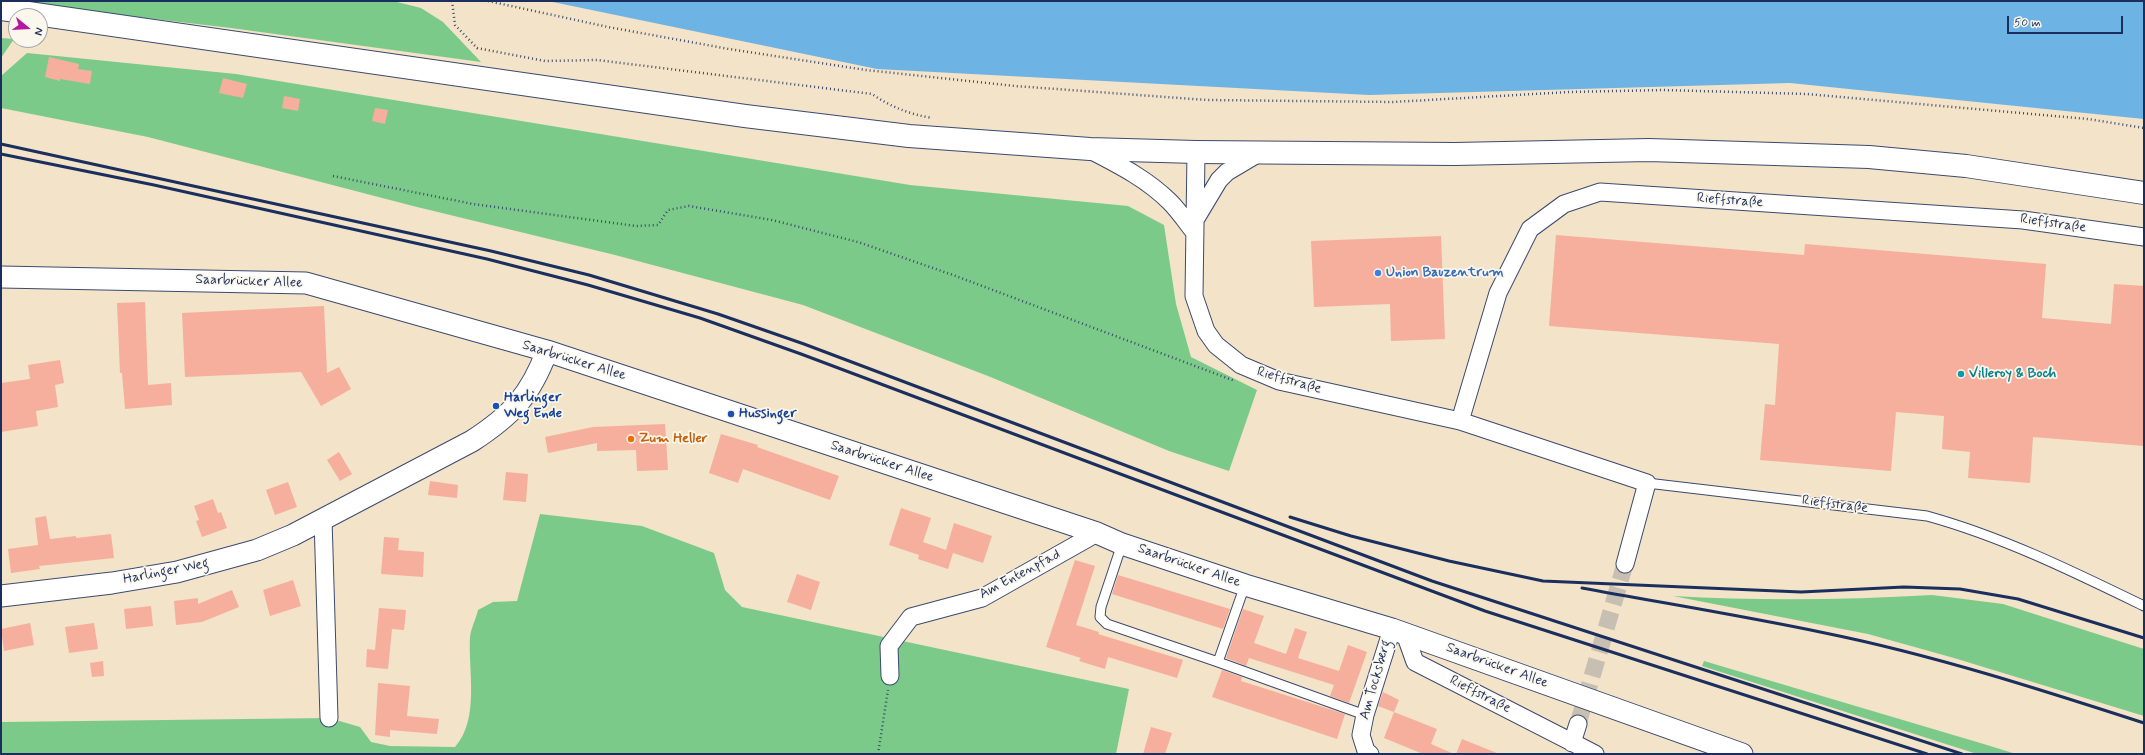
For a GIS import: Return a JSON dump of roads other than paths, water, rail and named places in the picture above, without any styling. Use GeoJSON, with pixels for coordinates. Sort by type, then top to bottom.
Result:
{"type":"FeatureCollection","features":[{"type":"Feature","properties":{"kind":"main road"},"geometry":{"type":"LineString","coordinates":[[1,9],[745,116],[942,138],[1090,149],[1196,152],[1455,154],[1649,150],[1869,157],[1966,166],[2144,193]]}},
{"type":"Feature","properties":{"kind":"street"},"geometry":{"type":"LineString","coordinates":[[1090,149],[1134,173],[1155,188],[1195,227],[1220,180],[1227,172],[1259,153]]}},
{"type":"Feature","properties":{"kind":"street","name":"Rieffstraße"},"geometry":{"type":"LineString","coordinates":[[1196,152],[1194,296],[1206,331],[1216,345],[1241,365],[1257,373],[1280,381],[1460,421],[1648,483]]}},
{"type":"Feature","properties":{"kind":"street","name":"Rieffstraße"},"geometry":{"type":"LineString","coordinates":[[1460,421],[1498,293],[1530,229],[1564,204],[1600,192],[2023,220],[2144,237]]}},
{"type":"Feature","properties":{"kind":"street","name":"Saarbrücker Allee"},"geometry":{"type":"LineString","coordinates":[[1,277],[306,283],[547,351],[1097,533],[1122,544],[1245,585],[1398,631],[1742,754]]}},
{"type":"Feature","properties":{"kind":"street","name":"Harlinger Weg"},"geometry":{"type":"LineString","coordinates":[[1,596],[177,572],[257,550],[293,535],[472,441],[499,424],[517,406],[531,387],[547,351]]}},
{"type":"Feature","properties":{"kind":"street"},"geometry":{"type":"LineString","coordinates":[[1625,564],[1648,483]]}},
{"type":"Feature","properties":{"kind":"street"},"geometry":{"type":"LineString","coordinates":[[323,519],[329,718]]}},
{"type":"Feature","properties":{"kind":"street","name":"Am Entenpfad"},"geometry":{"type":"LineString","coordinates":[[890,676],[889,646],[911,617],[982,598],[1097,533]]}},
{"type":"Feature","properties":{"kind":"street","name":"Rieffstraße"},"geometry":{"type":"LineString","coordinates":[[1398,631],[1415,662],[1595,754]]}},
{"type":"Feature","properties":{"kind":"street","name":"Am Tocksberg"},"geometry":{"type":"LineString","coordinates":[[1370,754],[1366,751],[1361,735],[1365,715],[1398,631]]}},
{"type":"Feature","properties":{"kind":"street"},"geometry":{"type":"LineString","coordinates":[[1572,743],[1578,724]]}},
{"type":"Feature","properties":{"kind":"lane","name":"Rieffstraße"},"geometry":{"type":"LineString","coordinates":[[1648,483],[1927,516],[2048,560],[2144,606]]}},
{"type":"Feature","properties":{"kind":"lane"},"geometry":{"type":"LineString","coordinates":[[1122,544],[1100,606],[1100,617],[1107,624],[1365,715]]}},
{"type":"Feature","properties":{"kind":"lane"},"geometry":{"type":"LineString","coordinates":[[1218,662],[1245,585]]}},
{"type":"Feature","properties":{"kind":"water"},"geometry":{"type":"Polygon","coordinates":[[[548,1],[2144,1],[2144,119],[1790,83],[1369,95],[877,69],[548,1]]]}},
{"type":"Feature","properties":{"kind":"tunnel"},"geometry":{"type":"LineString","coordinates":[[1578,724],[1625,564]]}},
{"type":"Feature","properties":{"kind":"railway"},"geometry":{"type":"LineString","coordinates":[[1,144],[491,251],[589,275],[718,314],[804,344],[1432,581],[1962,754]]}},
{"type":"Feature","properties":{"kind":"railway"},"geometry":{"type":"LineString","coordinates":[[1,154],[154,185],[487,259],[588,285],[700,318],[801,354],[1485,611],[1927,754]]}},
{"type":"Feature","properties":{"kind":"railway"},"geometry":{"type":"LineString","coordinates":[[1290,517],[1351,536],[1449,561],[1543,581],[1801,592],[1904,587],[1960,589],[2018,599],[2144,638]]}},
{"type":"Feature","properties":{"kind":"railway"},"geometry":{"type":"LineString","coordinates":[[1582,588],[1764,621],[1865,642],[1946,662],[2144,723]]}},
{"type":"Feature","properties":{"kind":"place","name":"Union Bauzentrum"},"geometry":{"type":"Point","coordinates":[1378,273]}},
{"type":"Feature","properties":{"kind":"place","name":"Villeroy & Boch"},"geometry":{"type":"Point","coordinates":[1961,374]}},
{"type":"Feature","properties":{"kind":"place","name":"Harlinger Weg Ende"},"geometry":{"type":"Point","coordinates":[496,406]}},
{"type":"Feature","properties":{"kind":"place","name":"Hussinger"},"geometry":{"type":"Point","coordinates":[731,414]}},
{"type":"Feature","properties":{"kind":"place","name":"Zum Heller"},"geometry":{"type":"Point","coordinates":[631,439]}}]}
